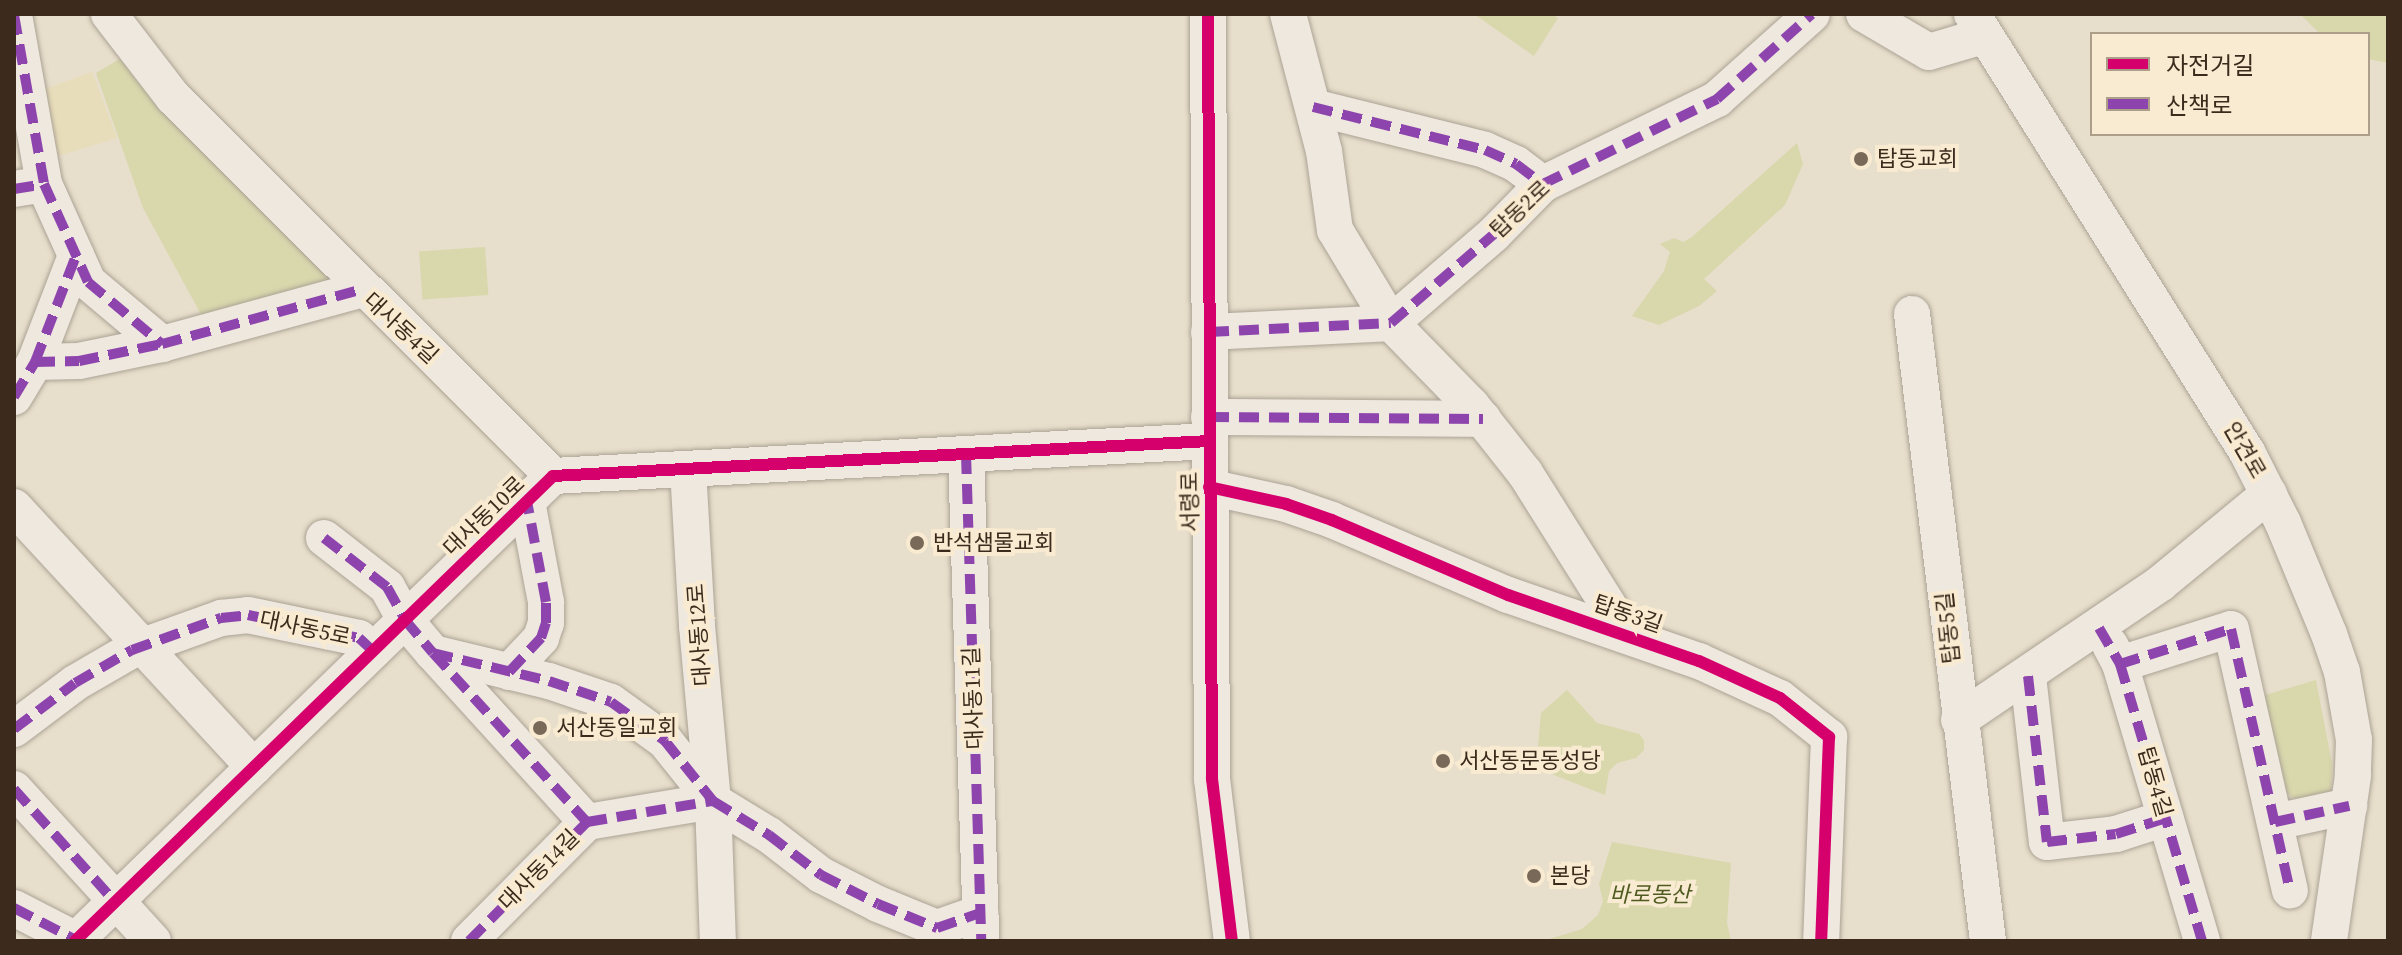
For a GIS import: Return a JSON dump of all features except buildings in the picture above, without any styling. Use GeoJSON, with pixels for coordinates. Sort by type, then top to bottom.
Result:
{"type":"FeatureCollection","features":[{"type":"Feature","properties":{"kind":"street"},"geometry":{"type":"LineString","coordinates":[[109,14],[173,97],[363,289]]}},
{"type":"Feature","properties":{"kind":"street"},"geometry":{"type":"LineString","coordinates":[[1288,14],[1324,151],[1335,230],[1391,323],[1483,419],[1525,473],[1625,632]]}},
{"type":"Feature","properties":{"kind":"street","name":"탑동2로"},"geometry":{"type":"LineString","coordinates":[[1391,323],[1494,234],[1543,184],[1717,99],[1812,14]]}},
{"type":"Feature","properties":{"kind":"street"},"geometry":{"type":"LineString","coordinates":[[1864,14],[1929,52],[1978,25]]}},
{"type":"Feature","properties":{"kind":"street"},"geometry":{"type":"LineString","coordinates":[[14,15],[29,186],[76,256],[88,282],[162,344]]}},
{"type":"Feature","properties":{"kind":"street","name":"서령로"},"geometry":{"type":"LineString","coordinates":[[1215,22],[1209,332],[1212,779],[1232,941]]}},
{"type":"Feature","properties":{"kind":"street","name":"안견로"},"geometry":{"type":"LineString","coordinates":[[1978,25],[2229,422],[2269,494],[2304,572],[2342,672],[2354,740],[2349,806],[2329,941]]}},
{"type":"Feature","properties":{"kind":"street"},"geometry":{"type":"LineString","coordinates":[[1313,107],[1485,150],[1516,164],[1543,184]]}},
{"type":"Feature","properties":{"kind":"street"},"geometry":{"type":"LineString","coordinates":[[14,397],[35,362],[76,256]]}},
{"type":"Feature","properties":{"kind":"street","name":"대사동4길"},"geometry":{"type":"LineString","coordinates":[[35,362],[79,361],[162,344],[363,289],[553,476]]}},
{"type":"Feature","properties":{"kind":"street","name":"탑동5길"},"geometry":{"type":"LineString","coordinates":[[1912,314],[1988,941]]}},
{"type":"Feature","properties":{"kind":"street"},"geometry":{"type":"LineString","coordinates":[[1209,332],[1391,323]]}},
{"type":"Feature","properties":{"kind":"street","name":"대사동10로"},"geometry":{"type":"LineString","coordinates":[[14,908],[76,940],[553,476],[966,454],[1209,429],[1483,419]]}},
{"type":"Feature","properties":{"kind":"street","name":"대사동11길"},"geometry":{"type":"LineString","coordinates":[[966,454],[980,927]]}},
{"type":"Feature","properties":{"kind":"street","name":"대사동12로"},"geometry":{"type":"LineString","coordinates":[[688,469],[697,626],[713,801],[718,941]]}},
{"type":"Feature","properties":{"kind":"street","name":"탑동3길"},"geometry":{"type":"LineString","coordinates":[[1209,487],[1320,516],[1508,595],[1625,632],[1699,661],[1780,698],[1829,737],[1821,941]]}},
{"type":"Feature","properties":{"kind":"street"},"geometry":{"type":"LineString","coordinates":[[1959,720],[2099,628],[2161,583],[2269,494]]}},
{"type":"Feature","properties":{"kind":"street","name":"대사동10로"},"geometry":{"type":"LineString","coordinates":[[509,672],[541,638],[546,623],[546,602],[527,501]]}},
{"type":"Feature","properties":{"kind":"street"},"geometry":{"type":"LineString","coordinates":[[14,507],[254,767]]}},
{"type":"Feature","properties":{"kind":"street"},"geometry":{"type":"LineString","coordinates":[[324,538],[387,587],[405,620],[433,653],[587,822]]}},
{"type":"Feature","properties":{"kind":"street","name":"대사동5로"},"geometry":{"type":"LineString","coordinates":[[14,729],[75,683],[143,646],[221,618],[248,615],[359,638],[373,651]]}},
{"type":"Feature","properties":{"kind":"street","name":"탑동4길"},"geometry":{"type":"LineString","coordinates":[[2099,628],[2120,664],[2202,941]]}},
{"type":"Feature","properties":{"kind":"street"},"geometry":{"type":"LineString","coordinates":[[2120,664],[2231,629],[2290,890]]}},
{"type":"Feature","properties":{"kind":"street"},"geometry":{"type":"LineString","coordinates":[[433,653],[611,702],[665,741],[713,801],[769,835],[821,875],[915,921],[937,928],[980,927]]}},
{"type":"Feature","properties":{"kind":"street"},"geometry":{"type":"LineString","coordinates":[[2028,676],[2047,842],[2116,834],[2166,818]]}},
{"type":"Feature","properties":{"kind":"street"},"geometry":{"type":"LineString","coordinates":[[14,789],[153,941]]}},
{"type":"Feature","properties":{"kind":"street","name":"대사동14길"},"geometry":{"type":"LineString","coordinates":[[469,941],[587,822],[713,801]]}},
{"type":"Feature","properties":{"kind":"street"},"geometry":{"type":"LineString","coordinates":[[2275,822],[2349,806]]}},
{"type":"Feature","properties":{"kind":"shaded area"},"geometry":{"type":"Polygon","coordinates":[[[92,72],[117,138],[58,156],[46,148],[34,93],[92,72]]]}},
{"type":"Feature","properties":{"kind":"green space"},"geometry":{"type":"Polygon","coordinates":[[[1474,14],[1552,14],[1558,18],[1534,56],[1474,14]]]}},
{"type":"Feature","properties":{"kind":"green space"},"geometry":{"type":"Polygon","coordinates":[[[2300,14],[2388,14],[2388,63],[2370,59],[2370,32],[2318,32],[2300,14]]]}},
{"type":"Feature","properties":{"kind":"green space"},"geometry":{"type":"Polygon","coordinates":[[[123,57],[343,282],[203,318],[143,208],[96,73],[123,57]]]}},
{"type":"Feature","properties":{"kind":"green space"},"geometry":{"type":"Polygon","coordinates":[[[1797,143],[1803,164],[1785,205],[1704,279],[1717,291],[1699,306],[1659,325],[1632,316],[1664,271],[1670,252],[1660,244],[1674,238],[1683,242],[1692,237],[1797,143]]]}},
{"type":"Feature","properties":{"kind":"green space"},"geometry":{"type":"Polygon","coordinates":[[[485,247],[488,295],[423,299],[419,252],[485,247]]]}},
{"type":"Feature","properties":{"kind":"green space"},"geometry":{"type":"Polygon","coordinates":[[[2316,680],[2332,764],[2331,793],[2295,800],[2283,789],[2259,697],[2316,680]]]}},
{"type":"Feature","properties":{"kind":"green space"},"geometry":{"type":"Polygon","coordinates":[[[1567,690],[1597,723],[1639,734],[1644,740],[1644,750],[1636,758],[1617,763],[1609,771],[1605,795],[1536,768],[1541,713],[1567,690]]]}},
{"type":"Feature","properties":{"kind":"green space","name":"바로동산"},"geometry":{"type":"Polygon","coordinates":[[[1612,842],[1731,863],[1727,923],[1731,941],[1543,941],[1582,929],[1598,915],[1603,901],[1599,884],[1612,842]]]}},
{"type":"Feature","properties":{"kind":"marked path"},"geometry":{"type":"LineString","coordinates":[[1209,332],[1391,323],[1494,234],[1543,184],[1717,99],[1812,14]]}},
{"type":"Feature","properties":{"kind":"marked path"},"geometry":{"type":"LineString","coordinates":[[14,15],[44,184]]}},
{"type":"Feature","properties":{"kind":"marked path"},"geometry":{"type":"LineString","coordinates":[[1313,107],[1485,150],[1516,164],[1543,184]]}},
{"type":"Feature","properties":{"kind":"marked path"},"geometry":{"type":"LineString","coordinates":[[14,189],[44,184],[88,282],[162,344],[363,289]]}},
{"type":"Feature","properties":{"kind":"marked path"},"geometry":{"type":"LineString","coordinates":[[35,362],[76,256]]}},
{"type":"Feature","properties":{"kind":"marked path"},"geometry":{"type":"LineString","coordinates":[[14,397],[35,362],[79,361],[162,344]]}},
{"type":"Feature","properties":{"kind":"marked path"},"geometry":{"type":"LineString","coordinates":[[1209,417],[1483,419]]}},
{"type":"Feature","properties":{"kind":"marked path"},"geometry":{"type":"LineString","coordinates":[[966,454],[981,941]]}},
{"type":"Feature","properties":{"kind":"marked path"},"geometry":{"type":"LineString","coordinates":[[509,672],[541,638],[546,623],[546,602],[527,501]]}},
{"type":"Feature","properties":{"kind":"marked path"},"geometry":{"type":"LineString","coordinates":[[324,538],[387,587],[405,620],[433,653],[587,822]]}},
{"type":"Feature","properties":{"kind":"marked path"},"geometry":{"type":"LineString","coordinates":[[14,729],[75,683],[132,650],[221,618],[248,615],[359,638],[373,651]]}},
{"type":"Feature","properties":{"kind":"marked path"},"geometry":{"type":"LineString","coordinates":[[2099,628],[2120,664],[2202,941]]}},
{"type":"Feature","properties":{"kind":"marked path"},"geometry":{"type":"LineString","coordinates":[[2120,664],[2231,629],[2290,890]]}},
{"type":"Feature","properties":{"kind":"marked path"},"geometry":{"type":"LineString","coordinates":[[433,653],[549,681],[611,702],[665,741],[713,801],[769,835],[821,875],[878,904],[937,928],[980,913]]}},
{"type":"Feature","properties":{"kind":"marked path"},"geometry":{"type":"LineString","coordinates":[[2028,676],[2047,842],[2116,834],[2166,818]]}},
{"type":"Feature","properties":{"kind":"marked path"},"geometry":{"type":"LineString","coordinates":[[14,789],[115,902]]}},
{"type":"Feature","properties":{"kind":"marked path"},"geometry":{"type":"LineString","coordinates":[[469,941],[587,822],[713,801]]}},
{"type":"Feature","properties":{"kind":"marked path"},"geometry":{"type":"LineString","coordinates":[[2275,822],[2349,806]]}},
{"type":"Feature","properties":{"kind":"marked path"},"geometry":{"type":"LineString","coordinates":[[14,908],[76,940]]}},
{"type":"Feature","properties":{"kind":"cycle path"},"geometry":{"type":"LineString","coordinates":[[1208,14],[1212,779],[1232,941]]}},
{"type":"Feature","properties":{"kind":"cycle path"},"geometry":{"type":"LineString","coordinates":[[75,941],[553,476],[1209,441]]}},
{"type":"Feature","properties":{"kind":"cycle path"},"geometry":{"type":"LineString","coordinates":[[1209,487],[1286,504],[1332,520],[1508,595],[1699,661],[1780,698],[1829,737],[1821,941]]}},
{"type":"Feature","properties":{"kind":"place","name":"탑동교회"},"geometry":{"type":"Point","coordinates":[1861,159]}},
{"type":"Feature","properties":{"kind":"place","name":"반석샘물교회"},"geometry":{"type":"Point","coordinates":[917,543]}},
{"type":"Feature","properties":{"kind":"place","name":"서산동일교회"},"geometry":{"type":"Point","coordinates":[540,728]}},
{"type":"Feature","properties":{"kind":"place","name":"서산동문동성당"},"geometry":{"type":"Point","coordinates":[1443,761]}},
{"type":"Feature","properties":{"kind":"place","name":"본당"},"geometry":{"type":"Point","coordinates":[1534,876]}}]}
